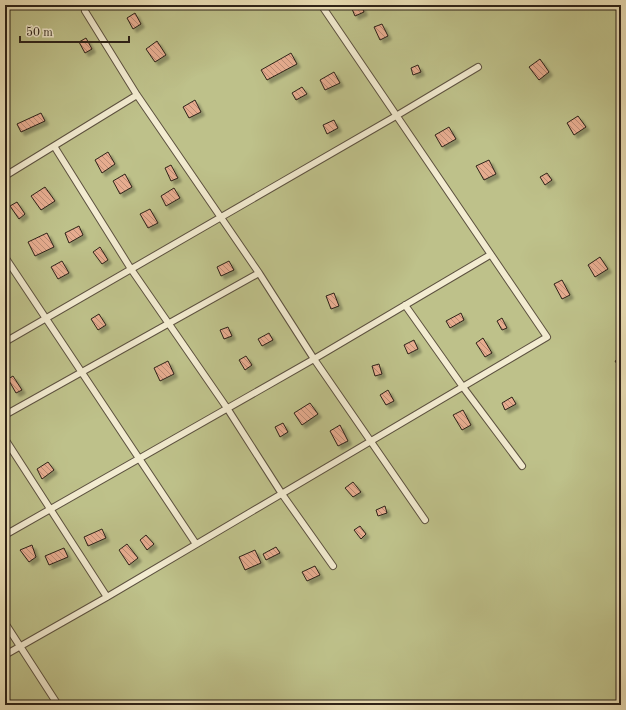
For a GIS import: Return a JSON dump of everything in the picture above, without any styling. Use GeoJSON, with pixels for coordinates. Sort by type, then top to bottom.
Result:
{"type":"FeatureCollection","features":[{"type":"Feature","properties":{"kind":"lane"},"geometry":{"type":"LineString","coordinates":[[5,655],[107,597],[547,337],[324,9]]}},
{"type":"Feature","properties":{"kind":"lane"},"geometry":{"type":"LineString","coordinates":[[85,11],[137,95],[259,273],[314,359],[370,442],[425,520]]}},
{"type":"Feature","properties":{"kind":"lane"},"geometry":{"type":"LineString","coordinates":[[5,342],[478,67]]}},
{"type":"Feature","properties":{"kind":"lane"},"geometry":{"type":"LineString","coordinates":[[5,176],[137,95]]}},
{"type":"Feature","properties":{"kind":"lane"},"geometry":{"type":"LineString","coordinates":[[54,146],[132,269],[227,408],[282,494],[333,566]]}},
{"type":"Feature","properties":{"kind":"lane"},"geometry":{"type":"LineString","coordinates":[[5,535],[314,359],[490,255]]}},
{"type":"Feature","properties":{"kind":"lane"},"geometry":{"type":"LineString","coordinates":[[5,257],[196,544]]}},
{"type":"Feature","properties":{"kind":"lane"},"geometry":{"type":"LineString","coordinates":[[5,415],[259,273]]}},
{"type":"Feature","properties":{"kind":"lane"},"geometry":{"type":"LineString","coordinates":[[405,304],[522,466]]}},
{"type":"Feature","properties":{"kind":"lane"},"geometry":{"type":"LineString","coordinates":[[5,438],[107,597]]}},
{"type":"Feature","properties":{"kind":"lane"},"geometry":{"type":"LineString","coordinates":[[5,623],[58,705]]}},
{"type":"Feature","properties":{"kind":"green space"},"geometry":{"type":"Polygon","coordinates":[[[5,5],[621,5],[621,705],[5,705],[5,5]]]}},
{"type":"Feature","properties":{"kind":"building"},"geometry":{"type":"Polygon","coordinates":[[[361,5],[364,12],[355,16],[352,9],[361,5]]]}},
{"type":"Feature","properties":{"kind":"building"},"geometry":{"type":"Polygon","coordinates":[[[135,13],[141,24],[133,29],[127,18],[135,13]]]}},
{"type":"Feature","properties":{"kind":"building"},"geometry":{"type":"Polygon","coordinates":[[[382,24],[388,36],[380,40],[374,27],[382,24]]]}},
{"type":"Feature","properties":{"kind":"building"},"geometry":{"type":"Polygon","coordinates":[[[86,38],[92,49],[85,53],[79,42],[86,38]]]}},
{"type":"Feature","properties":{"kind":"building"},"geometry":{"type":"Polygon","coordinates":[[[157,41],[166,55],[155,62],[146,49],[157,41]]]}},
{"type":"Feature","properties":{"kind":"building"},"geometry":{"type":"Polygon","coordinates":[[[291,53],[297,64],[267,80],[261,70],[291,53]]]}},
{"type":"Feature","properties":{"kind":"building"},"geometry":{"type":"Polygon","coordinates":[[[540,59],[549,72],[539,80],[529,67],[540,59]]]}},
{"type":"Feature","properties":{"kind":"building"},"geometry":{"type":"Polygon","coordinates":[[[418,65],[421,72],[413,75],[411,68],[418,65]]]}},
{"type":"Feature","properties":{"kind":"building"},"geometry":{"type":"Polygon","coordinates":[[[334,72],[340,83],[325,90],[320,80],[334,72]]]}},
{"type":"Feature","properties":{"kind":"building"},"geometry":{"type":"Polygon","coordinates":[[[302,87],[307,94],[296,100],[292,93],[302,87]]]}},
{"type":"Feature","properties":{"kind":"building"},"geometry":{"type":"Polygon","coordinates":[[[195,100],[201,112],[189,118],[183,107],[195,100]]]}},
{"type":"Feature","properties":{"kind":"building"},"geometry":{"type":"Polygon","coordinates":[[[41,113],[45,121],[21,132],[17,124],[41,113]]]}},
{"type":"Feature","properties":{"kind":"building"},"geometry":{"type":"Polygon","coordinates":[[[578,116],[586,127],[574,135],[567,123],[578,116]]]}},
{"type":"Feature","properties":{"kind":"building"},"geometry":{"type":"Polygon","coordinates":[[[334,120],[338,128],[327,134],[323,125],[334,120]]]}},
{"type":"Feature","properties":{"kind":"building"},"geometry":{"type":"Polygon","coordinates":[[[449,127],[456,139],[442,147],[435,135],[449,127]]]}},
{"type":"Feature","properties":{"kind":"building"},"geometry":{"type":"Polygon","coordinates":[[[108,152],[115,164],[102,173],[95,160],[108,152]]]}},
{"type":"Feature","properties":{"kind":"building"},"geometry":{"type":"Polygon","coordinates":[[[489,160],[496,174],[484,180],[476,166],[489,160]]]}},
{"type":"Feature","properties":{"kind":"building"},"geometry":{"type":"Polygon","coordinates":[[[171,165],[178,178],[171,181],[165,168],[171,165]]]}},
{"type":"Feature","properties":{"kind":"building"},"geometry":{"type":"Polygon","coordinates":[[[547,173],[552,180],[545,185],[540,177],[547,173]]]}},
{"type":"Feature","properties":{"kind":"building"},"geometry":{"type":"Polygon","coordinates":[[[125,174],[132,187],[120,194],[113,181],[125,174]]]}},
{"type":"Feature","properties":{"kind":"building"},"geometry":{"type":"Polygon","coordinates":[[[45,187],[55,201],[41,210],[31,196],[45,187]]]}},
{"type":"Feature","properties":{"kind":"building"},"geometry":{"type":"Polygon","coordinates":[[[174,188],[180,198],[166,206],[161,196],[174,188]]]}},
{"type":"Feature","properties":{"kind":"building"},"geometry":{"type":"Polygon","coordinates":[[[17,202],[25,214],[19,219],[10,206],[17,202]]]}},
{"type":"Feature","properties":{"kind":"building"},"geometry":{"type":"Polygon","coordinates":[[[150,209],[158,223],[148,228],[140,214],[150,209]]]}},
{"type":"Feature","properties":{"kind":"building"},"geometry":{"type":"Polygon","coordinates":[[[79,226],[83,235],[69,243],[65,233],[79,226]]]}},
{"type":"Feature","properties":{"kind":"building"},"geometry":{"type":"Polygon","coordinates":[[[47,233],[54,247],[35,256],[28,242],[47,233]]]}},
{"type":"Feature","properties":{"kind":"building"},"geometry":{"type":"Polygon","coordinates":[[[100,247],[108,260],[102,264],[93,252],[100,247]]]}},
{"type":"Feature","properties":{"kind":"building"},"geometry":{"type":"Polygon","coordinates":[[[600,257],[608,269],[595,277],[588,265],[600,257]]]}},
{"type":"Feature","properties":{"kind":"building"},"geometry":{"type":"Polygon","coordinates":[[[62,261],[69,273],[58,279],[51,267],[62,261]]]}},
{"type":"Feature","properties":{"kind":"building"},"geometry":{"type":"Polygon","coordinates":[[[229,261],[234,270],[221,276],[217,267],[229,261]]]}},
{"type":"Feature","properties":{"kind":"building"},"geometry":{"type":"Polygon","coordinates":[[[562,280],[570,295],[562,299],[554,284],[562,280]]]}},
{"type":"Feature","properties":{"kind":"building"},"geometry":{"type":"Polygon","coordinates":[[[334,293],[339,306],[331,309],[326,296],[334,293]]]}},
{"type":"Feature","properties":{"kind":"building"},"geometry":{"type":"Polygon","coordinates":[[[461,313],[464,320],[450,328],[446,321],[461,313]]]}},
{"type":"Feature","properties":{"kind":"building"},"geometry":{"type":"Polygon","coordinates":[[[99,314],[106,325],[98,330],[91,319],[99,314]]]}},
{"type":"Feature","properties":{"kind":"building"},"geometry":{"type":"Polygon","coordinates":[[[502,318],[507,328],[502,330],[497,321],[502,318]]]}},
{"type":"Feature","properties":{"kind":"building"},"geometry":{"type":"Polygon","coordinates":[[[228,327],[232,336],[224,339],[220,330],[228,327]]]}},
{"type":"Feature","properties":{"kind":"building"},"geometry":{"type":"Polygon","coordinates":[[[269,333],[273,340],[262,346],[258,339],[269,333]]]}},
{"type":"Feature","properties":{"kind":"building"},"geometry":{"type":"Polygon","coordinates":[[[483,338],[492,353],[485,357],[476,343],[483,338]]]}},
{"type":"Feature","properties":{"kind":"building"},"geometry":{"type":"Polygon","coordinates":[[[414,340],[418,349],[408,354],[404,345],[414,340]]]}},
{"type":"Feature","properties":{"kind":"building"},"geometry":{"type":"Polygon","coordinates":[[[246,356],[252,365],[245,370],[239,360],[246,356]]]}},
{"type":"Feature","properties":{"kind":"building"},"geometry":{"type":"Polygon","coordinates":[[[621,358],[621,370],[615,361],[621,358]]]}},
{"type":"Feature","properties":{"kind":"building"},"geometry":{"type":"Polygon","coordinates":[[[168,361],[174,374],[160,381],[154,368],[168,361]]]}},
{"type":"Feature","properties":{"kind":"building"},"geometry":{"type":"Polygon","coordinates":[[[379,364],[382,374],[375,376],[372,366],[379,364]]]}},
{"type":"Feature","properties":{"kind":"building"},"geometry":{"type":"Polygon","coordinates":[[[13,376],[22,390],[16,393],[8,379],[13,376]]]}},
{"type":"Feature","properties":{"kind":"building"},"geometry":{"type":"Polygon","coordinates":[[[388,390],[394,401],[386,405],[380,395],[388,390]]]}},
{"type":"Feature","properties":{"kind":"building"},"geometry":{"type":"Polygon","coordinates":[[[512,397],[516,404],[505,410],[502,403],[512,397]]]}},
{"type":"Feature","properties":{"kind":"building"},"geometry":{"type":"Polygon","coordinates":[[[310,403],[318,414],[302,425],[294,413],[310,403]]]}},
{"type":"Feature","properties":{"kind":"building"},"geometry":{"type":"Polygon","coordinates":[[[463,410],[471,425],[462,430],[453,415],[463,410]]]}},
{"type":"Feature","properties":{"kind":"building"},"geometry":{"type":"Polygon","coordinates":[[[283,423],[288,432],[280,437],[275,427],[283,423]]]}},
{"type":"Feature","properties":{"kind":"building"},"geometry":{"type":"Polygon","coordinates":[[[340,425],[348,441],[338,446],[330,431],[340,425]]]}},
{"type":"Feature","properties":{"kind":"building"},"geometry":{"type":"Polygon","coordinates":[[[48,462],[54,470],[42,479],[37,469],[48,462]]]}},
{"type":"Feature","properties":{"kind":"building"},"geometry":{"type":"Polygon","coordinates":[[[353,482],[361,492],[353,497],[345,488],[353,482]]]}},
{"type":"Feature","properties":{"kind":"building"},"geometry":{"type":"Polygon","coordinates":[[[385,506],[387,513],[378,516],[376,510],[385,506]]]}},
{"type":"Feature","properties":{"kind":"building"},"geometry":{"type":"Polygon","coordinates":[[[360,526],[366,534],[361,539],[354,530],[360,526]]]}},
{"type":"Feature","properties":{"kind":"building"},"geometry":{"type":"Polygon","coordinates":[[[102,529],[106,538],[88,546],[84,537],[102,529]]]}},
{"type":"Feature","properties":{"kind":"building"},"geometry":{"type":"Polygon","coordinates":[[[146,535],[154,544],[147,550],[140,540],[146,535]]]}},
{"type":"Feature","properties":{"kind":"building"},"geometry":{"type":"Polygon","coordinates":[[[127,544],[138,558],[129,565],[119,550],[127,544]]]}},
{"type":"Feature","properties":{"kind":"building"},"geometry":{"type":"Polygon","coordinates":[[[32,545],[36,557],[29,562],[20,550],[32,545]]]}},
{"type":"Feature","properties":{"kind":"building"},"geometry":{"type":"Polygon","coordinates":[[[276,547],[280,553],[266,560],[263,554],[276,547]]]}},
{"type":"Feature","properties":{"kind":"building"},"geometry":{"type":"Polygon","coordinates":[[[64,548],[68,557],[49,565],[45,556],[64,548]]]}},
{"type":"Feature","properties":{"kind":"building"},"geometry":{"type":"Polygon","coordinates":[[[255,550],[261,563],[245,570],[239,557],[255,550]]]}},
{"type":"Feature","properties":{"kind":"building"},"geometry":{"type":"Polygon","coordinates":[[[315,566],[320,575],[307,581],[302,572],[315,566]]]}}]}
